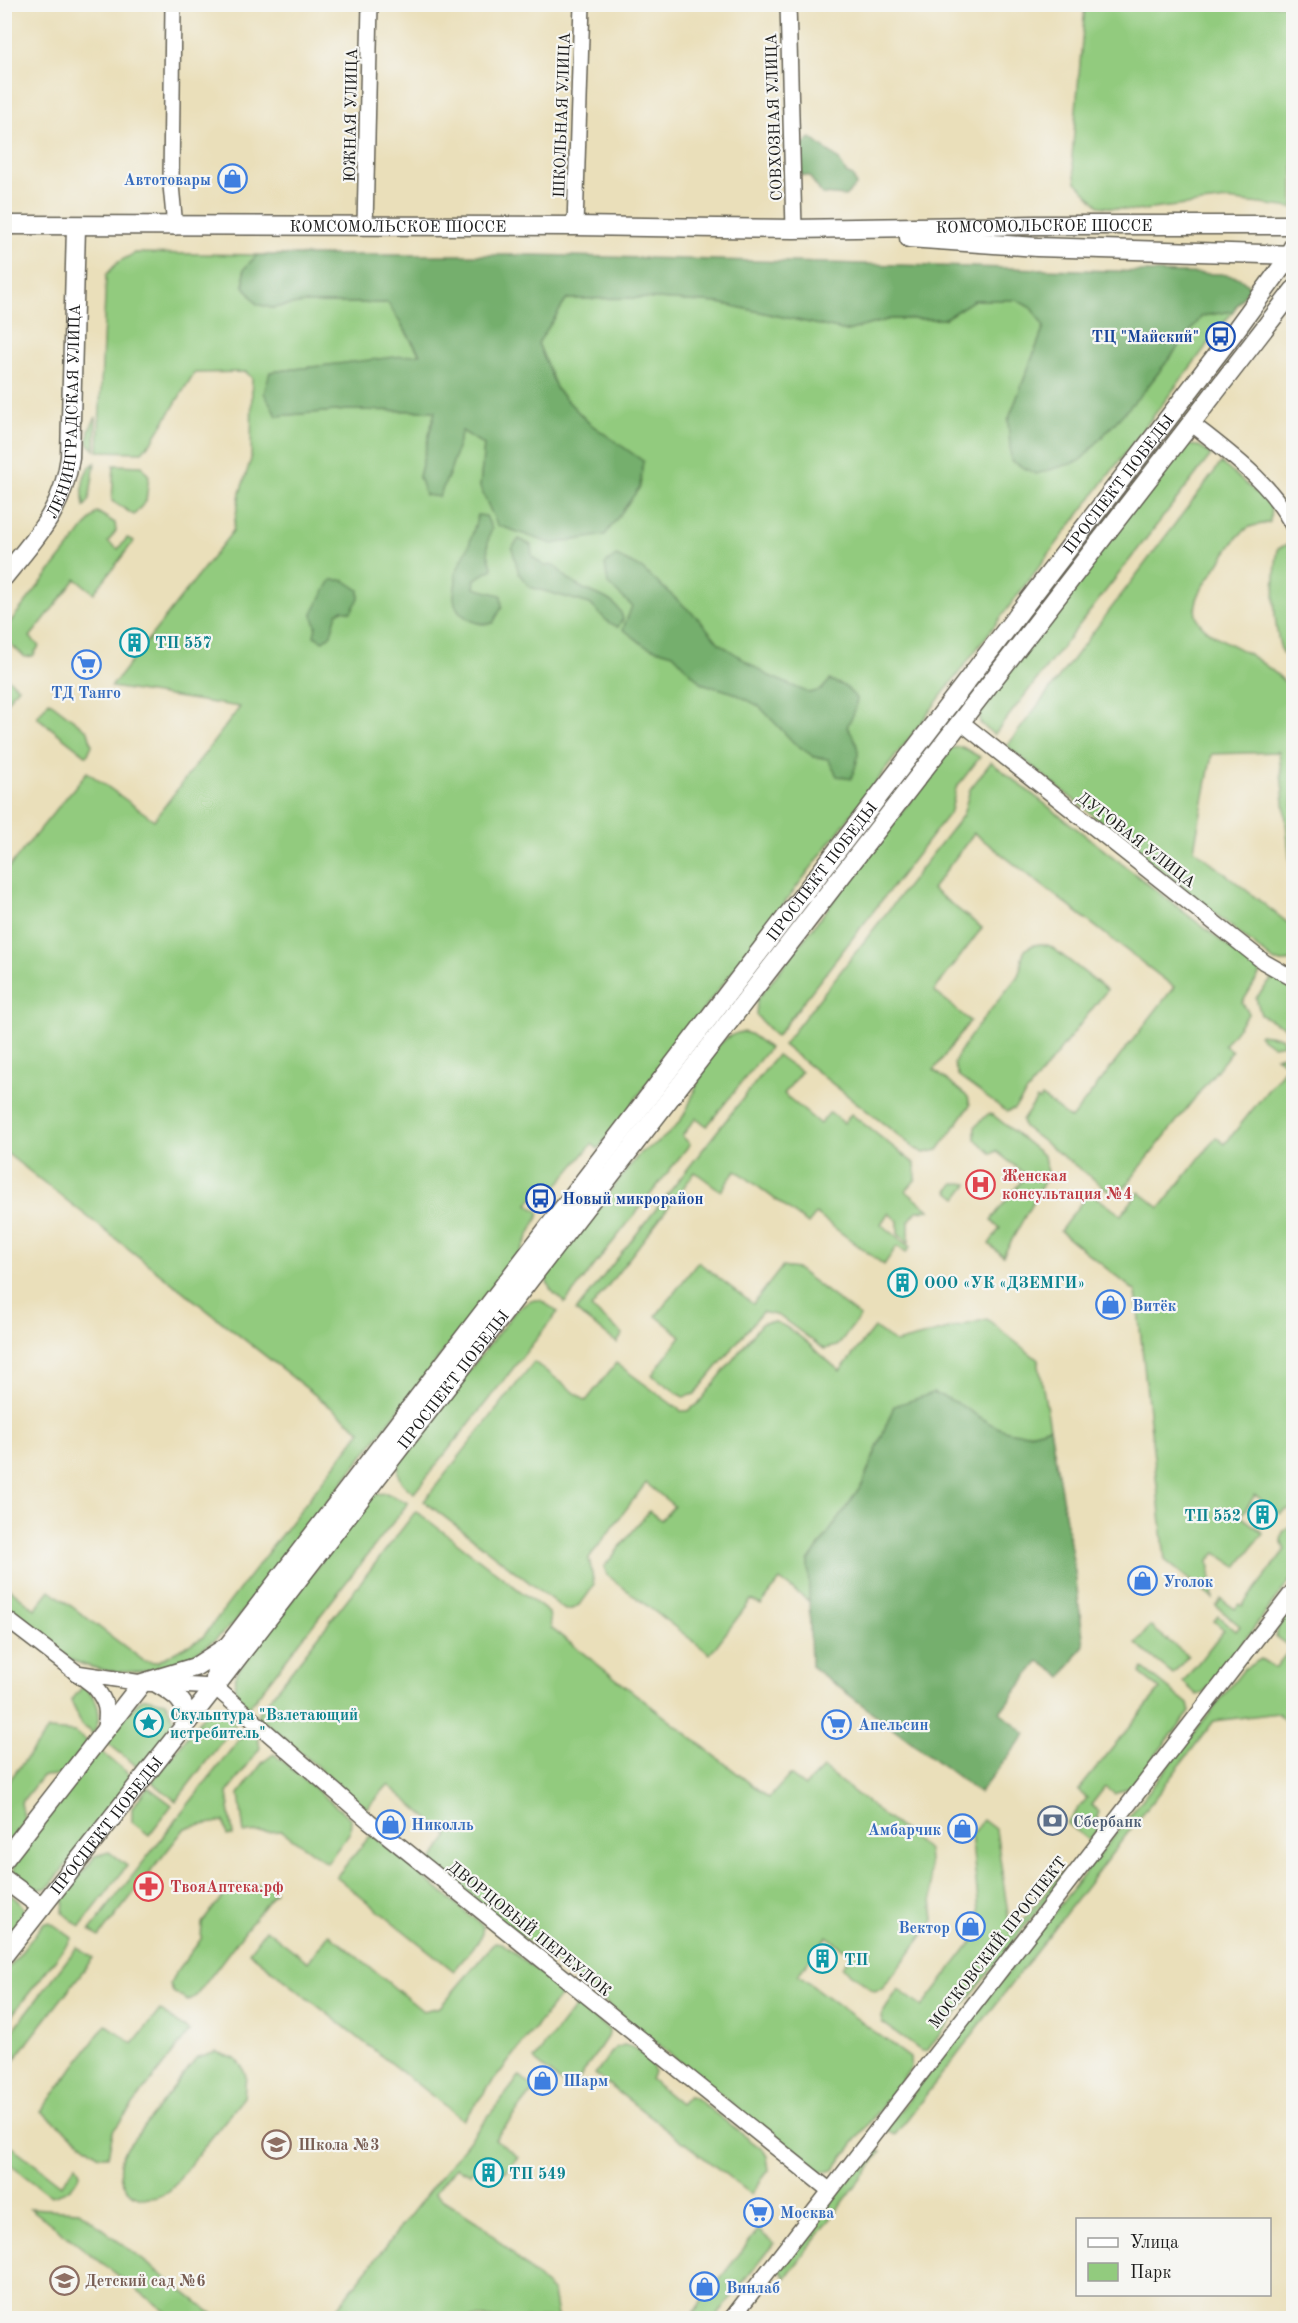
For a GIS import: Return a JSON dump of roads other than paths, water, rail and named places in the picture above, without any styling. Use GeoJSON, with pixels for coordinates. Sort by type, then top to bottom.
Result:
{"type":"FeatureCollection","features":[{"type":"Feature","properties":{"kind":"main road","name":"КОМСОМОЛЬСКОЕ ШОССЕ"},"geometry":{"type":"LineString","coordinates":[[4,225],[76,227],[575,226],[794,229],[1035,225],[1293,225]]}},
{"type":"Feature","properties":{"kind":"main road"},"geometry":{"type":"LineString","coordinates":[[1035,225],[1036,247]]}},
{"type":"Feature","properties":{"kind":"main road","name":"ЛЕНИНГРАДСКАЯ УЛИЦА"},"geometry":{"type":"LineString","coordinates":[[4,578],[53,516],[67,480],[71,446],[76,227]]}},
{"type":"Feature","properties":{"kind":"main road","name":"КОМСОМОЛЬСКОЕ ШОССЕ"},"geometry":{"type":"LineString","coordinates":[[794,229],[1036,247],[1292,251]]}},
{"type":"Feature","properties":{"kind":"main road","name":"ПРОСПЕКТ ПОБЕДЫ"},"geometry":{"type":"LineString","coordinates":[[4,1955],[214,1687],[373,1469],[728,1008],[945,710],[1292,251]]}},
{"type":"Feature","properties":{"kind":"main road","name":"ПРОСПЕКТ ПОБЕДЫ"},"geometry":{"type":"LineString","coordinates":[[728,1008],[961,722],[1293,290]]}},
{"type":"Feature","properties":{"kind":"main road"},"geometry":{"type":"LineString","coordinates":[[1174,410],[1191,423]]}},
{"type":"Feature","properties":{"kind":"main road"},"geometry":{"type":"LineString","coordinates":[[945,710],[961,722]]}},
{"type":"Feature","properties":{"kind":"main road","name":"ПРОСПЕКТ ПОБЕДЫ"},"geometry":{"type":"LineString","coordinates":[[214,1687],[216,1668],[227,1647],[373,1469]]}},
{"type":"Feature","properties":{"kind":"main road","name":"ПРОСПЕКТ ПОБЕДЫ"},"geometry":{"type":"LineString","coordinates":[[150,1683],[195,1667],[227,1647]]}},
{"type":"Feature","properties":{"kind":"main road"},"geometry":{"type":"LineString","coordinates":[[4,1860],[104,1732],[150,1683],[179,1696],[187,1710],[187,1722]]}},
{"type":"Feature","properties":{"kind":"main road","name":"ПРОСПЕКТ ПОБЕДЫ"},"geometry":{"type":"LineString","coordinates":[[4,1879],[42,1907]]}},
{"type":"Feature","properties":{"kind":"street"},"geometry":{"type":"LineString","coordinates":[[173,4],[171,185],[175,227]]}},
{"type":"Feature","properties":{"kind":"street","name":"ЮЖНАЯ УЛИЦА"},"geometry":{"type":"LineString","coordinates":[[365,225],[370,4]]}},
{"type":"Feature","properties":{"kind":"street","name":"ШКОЛЬНАЯ УЛИЦА"},"geometry":{"type":"LineString","coordinates":[[575,226],[582,4]]}},
{"type":"Feature","properties":{"kind":"street","name":"СОВХОЗНАЯ УЛИЦА"},"geometry":{"type":"LineString","coordinates":[[788,4],[794,229]]}},
{"type":"Feature","properties":{"kind":"street"},"geometry":{"type":"LineString","coordinates":[[1191,423],[1252,472],[1280,502],[1293,528]]}},
{"type":"Feature","properties":{"kind":"street","name":"ДУГОВАЯ УЛИЦА"},"geometry":{"type":"LineString","coordinates":[[961,722],[1264,962],[1293,979]]}},
{"type":"Feature","properties":{"kind":"street"},"geometry":{"type":"LineString","coordinates":[[1264,962],[1293,969]]}},
{"type":"Feature","properties":{"kind":"street","name":"МОСКОВСКИЙ ПРОСПЕКТ"},"geometry":{"type":"LineString","coordinates":[[732,2319],[829,2190],[1293,1590]]}},
{"type":"Feature","properties":{"kind":"street"},"geometry":{"type":"LineString","coordinates":[[4,1617],[76,1673],[104,1698],[108,1713],[104,1732]]}},
{"type":"Feature","properties":{"kind":"street"},"geometry":{"type":"LineString","coordinates":[[76,1673],[150,1683],[214,1687]]}},
{"type":"Feature","properties":{"kind":"street","name":"ДВОРЦОВЫЙ ПЕРЕУЛОК"},"geometry":{"type":"LineString","coordinates":[[214,1687],[369,1821],[829,2190]]}},
{"type":"Feature","properties":{"kind":"place","name":"Автотовары"},"geometry":{"type":"Point","coordinates":[232,179]}},
{"type":"Feature","properties":{"kind":"place","name":"ТЦ \"Майский\""},"geometry":{"type":"Point","coordinates":[1220,336]}},
{"type":"Feature","properties":{"kind":"place","name":"ТП 557"},"geometry":{"type":"Point","coordinates":[134,642]}},
{"type":"Feature","properties":{"kind":"place","name":"ТД Танго"},"geometry":{"type":"Point","coordinates":[86,664]}},
{"type":"Feature","properties":{"kind":"place","name":"Женская консультация №4"},"geometry":{"type":"Point","coordinates":[981,1184]}},
{"type":"Feature","properties":{"kind":"place","name":"Новый микрорайон"},"geometry":{"type":"Point","coordinates":[541,1198]}},
{"type":"Feature","properties":{"kind":"place","name":"ООО «УК «ДЗЕМГИ»"},"geometry":{"type":"Point","coordinates":[903,1282]}},
{"type":"Feature","properties":{"kind":"place","name":"Витёк"},"geometry":{"type":"Point","coordinates":[1111,1305]}},
{"type":"Feature","properties":{"kind":"place","name":"ТП 552"},"geometry":{"type":"Point","coordinates":[1262,1515]}},
{"type":"Feature","properties":{"kind":"place","name":"Уголок"},"geometry":{"type":"Point","coordinates":[1142,1581]}},
{"type":"Feature","properties":{"kind":"place","name":"Скульптура \"Взлетающий истребитель\""},"geometry":{"type":"Point","coordinates":[149,1723]}},
{"type":"Feature","properties":{"kind":"place","name":"Апельсин"},"geometry":{"type":"Point","coordinates":[837,1724]}},
{"type":"Feature","properties":{"kind":"place","name":"Сбербанк"},"geometry":{"type":"Point","coordinates":[1052,1821]}},
{"type":"Feature","properties":{"kind":"place","name":"Николль"},"geometry":{"type":"Point","coordinates":[390,1824]}},
{"type":"Feature","properties":{"kind":"place","name":"Амбарчик"},"geometry":{"type":"Point","coordinates":[962,1829]}},
{"type":"Feature","properties":{"kind":"place","name":"ТвояАптека.рф"},"geometry":{"type":"Point","coordinates":[149,1886]}},
{"type":"Feature","properties":{"kind":"place","name":"Вектор"},"geometry":{"type":"Point","coordinates":[971,1927]}},
{"type":"Feature","properties":{"kind":"place","name":"ТП"},"geometry":{"type":"Point","coordinates":[823,1959]}},
{"type":"Feature","properties":{"kind":"place","name":"Шарм"},"geometry":{"type":"Point","coordinates":[542,2080]}},
{"type":"Feature","properties":{"kind":"place","name":"Школа №3"},"geometry":{"type":"Point","coordinates":[277,2144]}},
{"type":"Feature","properties":{"kind":"place","name":"ТП 549"},"geometry":{"type":"Point","coordinates":[488,2173]}},
{"type":"Feature","properties":{"kind":"place","name":"Москва"},"geometry":{"type":"Point","coordinates":[759,2212]}},
{"type":"Feature","properties":{"kind":"place","name":"Детский сад №6"},"geometry":{"type":"Point","coordinates":[64,2280]}},
{"type":"Feature","properties":{"kind":"place","name":"Винлаб"},"geometry":{"type":"Point","coordinates":[705,2287]}}]}
